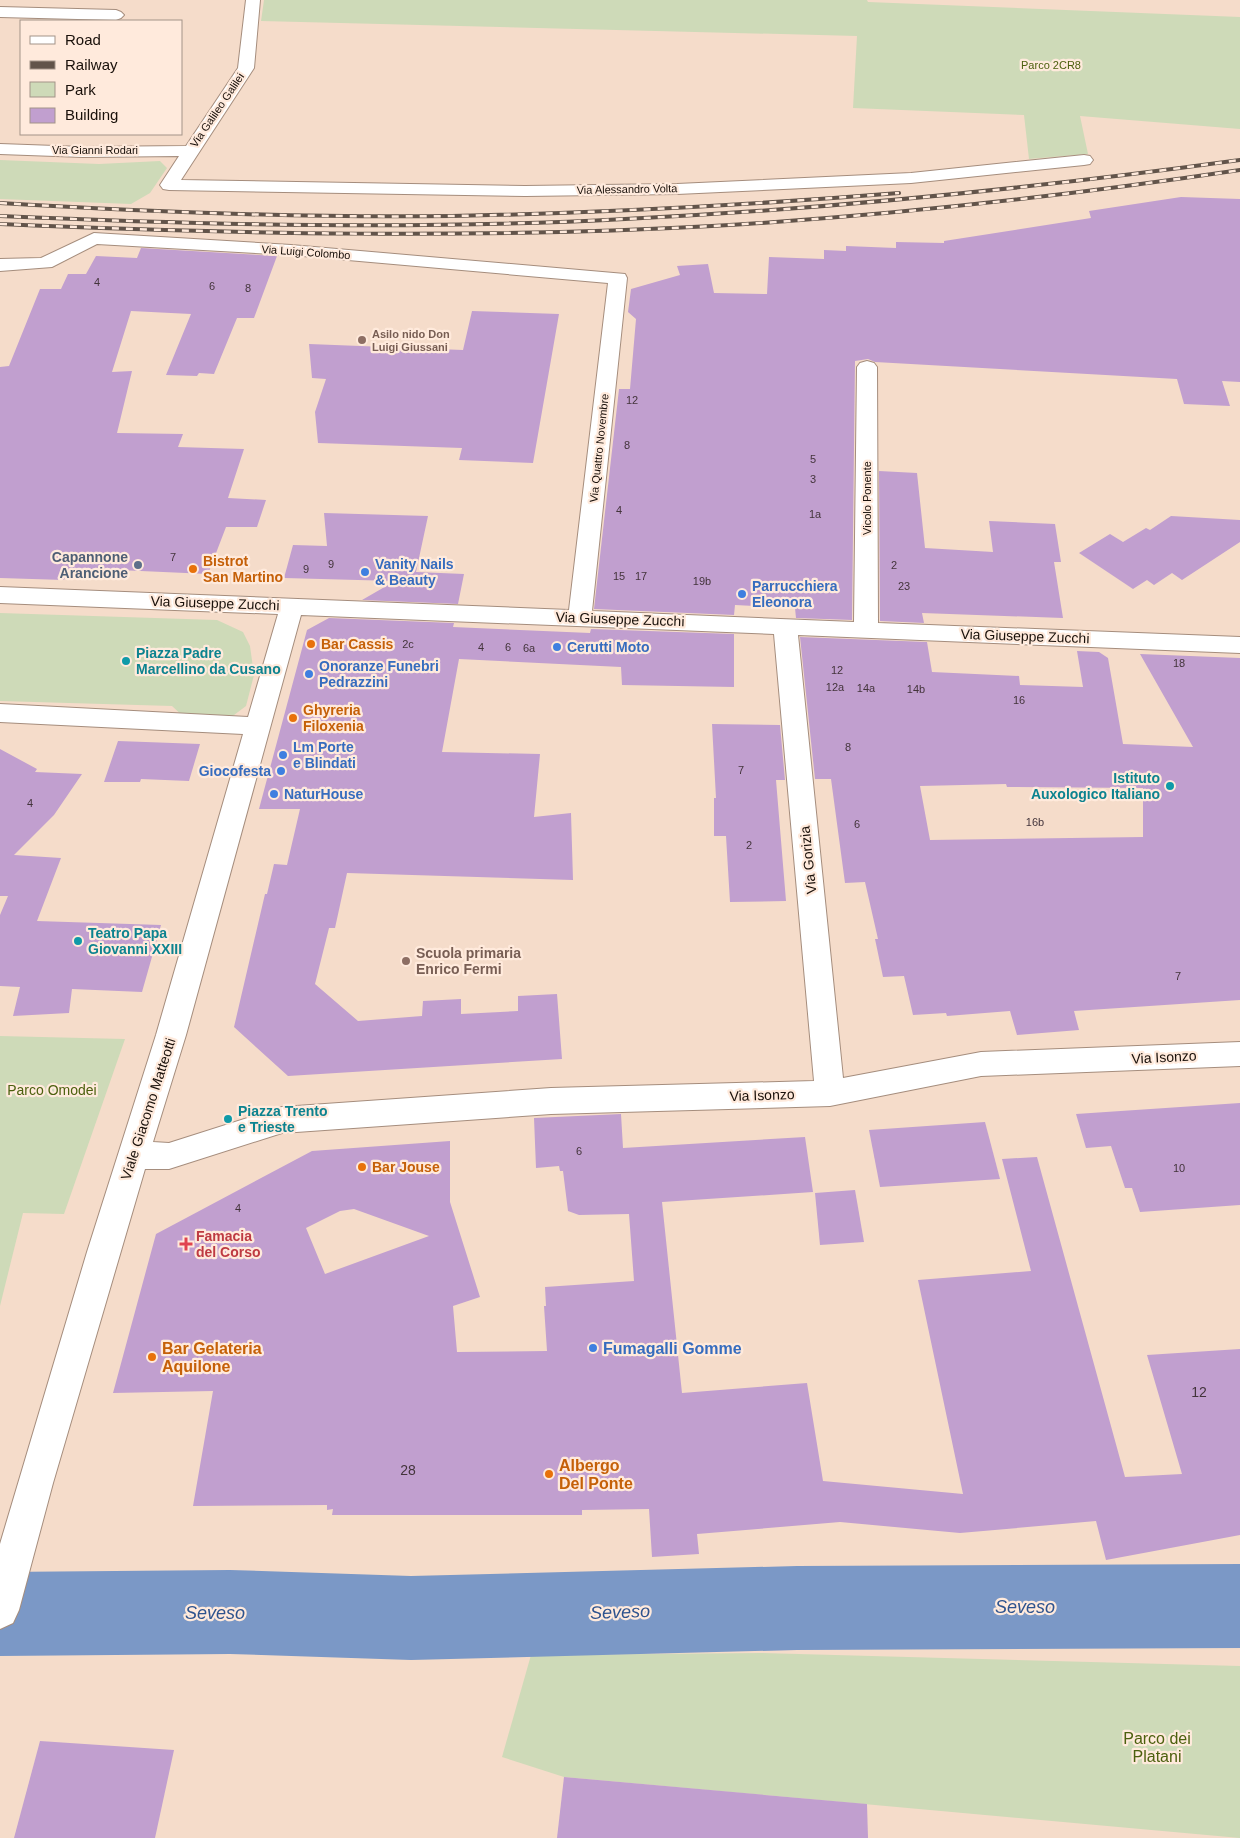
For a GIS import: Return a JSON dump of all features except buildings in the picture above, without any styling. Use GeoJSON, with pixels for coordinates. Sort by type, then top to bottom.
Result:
{"type":"FeatureCollection","features":[{"type":"Feature","properties":{"kind":"street","name":"Via Galileo Galilei"},"geometry":{"type":"LineString","coordinates":[[169,185],[246,68],[253,0]]}},
{"type":"Feature","properties":{"kind":"street"},"geometry":{"type":"LineString","coordinates":[[0,12],[116,16]]}},
{"type":"Feature","properties":{"kind":"street","name":"Via Gianni Rodari"},"geometry":{"type":"LineString","coordinates":[[0,149],[83,152],[190,151]]}},
{"type":"Feature","properties":{"kind":"street","name":"Via Alessandro Volta"},"geometry":{"type":"LineString","coordinates":[[169,185],[525,191],[677,189],[911,178],[1084,160]]}},
{"type":"Feature","properties":{"kind":"street","name":"Via Luigi Colombo"},"geometry":{"type":"LineString","coordinates":[[0,265],[45,263],[94,238],[291,250],[618,278]]}},
{"type":"Feature","properties":{"kind":"street","name":"Via Quattro Novembre"},"geometry":{"type":"LineString","coordinates":[[580,618],[618,278]]}},
{"type":"Feature","properties":{"kind":"street","name":"Vicolo Ponente"},"geometry":{"type":"LineString","coordinates":[[866,630],[867,367]]}},
{"type":"Feature","properties":{"kind":"street","name":"Via Giuseppe Zucchi"},"geometry":{"type":"LineString","coordinates":[[0,595],[1240,645]]}},
{"type":"Feature","properties":{"kind":"street","name":"Viale Giacomo Matteotti"},"geometry":{"type":"LineString","coordinates":[[5,1594],[35,1483],[133,1155],[171,1035],[292,606]]}},
{"type":"Feature","properties":{"kind":"street","name":"Via Gorizia"},"geometry":{"type":"LineString","coordinates":[[785,626],[830,1093]]}},
{"type":"Feature","properties":{"kind":"street"},"geometry":{"type":"LineString","coordinates":[[0,714],[258,726]]}},
{"type":"Feature","properties":{"kind":"street","name":"Via Isonzo"},"geometry":{"type":"LineString","coordinates":[[133,1155],[169,1156],[282,1120],[551,1101],[830,1093],[981,1064],[1240,1054]]}},
{"type":"Feature","properties":{"kind":"green space","name":"Parco 2CR8"},"geometry":{"type":"Polygon","coordinates":[[[264,0],[867,0],[868,2],[1240,17],[1240,129],[1080,116],[1088,154],[1029,159],[1024,115],[853,108],[857,36],[261,21],[264,0]]]}},
{"type":"Feature","properties":{"kind":"green space"},"geometry":{"type":"Polygon","coordinates":[[[0,160],[99,164],[160,161],[167,168],[150,193],[131,204],[0,199],[0,160]]]}},
{"type":"Feature","properties":{"kind":"green space","name":"Piazza Padre Marcellino da Cusano"},"geometry":{"type":"Polygon","coordinates":[[[0,613],[217,620],[243,632],[250,646],[254,675],[246,706],[230,718],[185,718],[172,706],[0,701],[0,613]]]}},
{"type":"Feature","properties":{"kind":"green space","name":"Parco Omodei"},"geometry":{"type":"Polygon","coordinates":[[[0,1036],[125,1039],[64,1214],[23,1213],[0,1306],[0,1036]]]}},
{"type":"Feature","properties":{"kind":"green space","name":"Parco dei Platani"},"geometry":{"type":"Polygon","coordinates":[[[762,1653],[1240,1666],[1240,1838],[564,1777],[502,1757],[531,1655],[762,1653]]]}},
{"type":"Feature","properties":{"kind":"waterway","name":"Seveso"},"geometry":{"type":"LineString","coordinates":[[0,1614],[230,1612],[411,1618],[797,1608],[1240,1606]]}},
{"type":"Feature","properties":{"kind":"railway"},"geometry":{"type":"LineString","coordinates":[[0,216],[312,225],[468,224],[625,219],[779,210],[933,196],[1086,180],[1240,160]]}},
{"type":"Feature","properties":{"kind":"railway"},"geometry":{"type":"LineString","coordinates":[[0,224],[356,234],[534,233],[623,230],[778,222],[911,211],[1043,197],[1240,170]]}},
{"type":"Feature","properties":{"kind":"railway"},"geometry":{"type":"LineString","coordinates":[[0,203],[226,214],[452,216],[676,208],[899,193]]}},
{"type":"Feature","properties":{"kind":"place","name":"Asilo nido Don Luigi Giussani"},"geometry":{"type":"Point","coordinates":[362,340]}},
{"type":"Feature","properties":{"kind":"place","name":"Capannone Arancione"},"geometry":{"type":"Point","coordinates":[138,565]}},
{"type":"Feature","properties":{"kind":"place","name":"Bistrot San Martino"},"geometry":{"type":"Point","coordinates":[193,569]}},
{"type":"Feature","properties":{"kind":"place","name":"Vanity Nails & Beauty"},"geometry":{"type":"Point","coordinates":[365,572]}},
{"type":"Feature","properties":{"kind":"place","name":"Parrucchiera Eleonora"},"geometry":{"type":"Point","coordinates":[742,594]}},
{"type":"Feature","properties":{"kind":"place","name":"Bar Cassis"},"geometry":{"type":"Point","coordinates":[311,644]}},
{"type":"Feature","properties":{"kind":"place","name":"Cerutti Moto"},"geometry":{"type":"Point","coordinates":[557,647]}},
{"type":"Feature","properties":{"kind":"place","name":"Piazza Padre Marcellino da Cusano"},"geometry":{"type":"Point","coordinates":[126,661]}},
{"type":"Feature","properties":{"kind":"place","name":"Onoranze Funebri Pedrazzini"},"geometry":{"type":"Point","coordinates":[309,674]}},
{"type":"Feature","properties":{"kind":"place","name":"Ghyreria Filoxenia"},"geometry":{"type":"Point","coordinates":[293,718]}},
{"type":"Feature","properties":{"kind":"place","name":"Lm Porte e Blindati"},"geometry":{"type":"Point","coordinates":[283,755]}},
{"type":"Feature","properties":{"kind":"place","name":"Giocofesta"},"geometry":{"type":"Point","coordinates":[281,771]}},
{"type":"Feature","properties":{"kind":"place","name":"Istituto Auxologico Italiano"},"geometry":{"type":"Point","coordinates":[1170,786]}},
{"type":"Feature","properties":{"kind":"place","name":"NaturHouse"},"geometry":{"type":"Point","coordinates":[274,794]}},
{"type":"Feature","properties":{"kind":"place","name":"Teatro Papa Giovanni XXIII"},"geometry":{"type":"Point","coordinates":[78,941]}},
{"type":"Feature","properties":{"kind":"place","name":"Scuola primaria Enrico Fermi"},"geometry":{"type":"Point","coordinates":[406,961]}},
{"type":"Feature","properties":{"kind":"place","name":"Piazza Trento e Trieste"},"geometry":{"type":"Point","coordinates":[228,1119]}},
{"type":"Feature","properties":{"kind":"place","name":"Bar Jouse"},"geometry":{"type":"Point","coordinates":[362,1167]}},
{"type":"Feature","properties":{"kind":"place","name":"Famacia del Corso"},"geometry":{"type":"Point","coordinates":[186,1244]}},
{"type":"Feature","properties":{"kind":"place","name":"Fumagalli Gomme"},"geometry":{"type":"Point","coordinates":[593,1348]}},
{"type":"Feature","properties":{"kind":"place","name":"Bar Gelateria Aquilone"},"geometry":{"type":"Point","coordinates":[152,1357]}},
{"type":"Feature","properties":{"kind":"place","name":"Albergo Del Ponte"},"geometry":{"type":"Point","coordinates":[549,1474]}}]}
